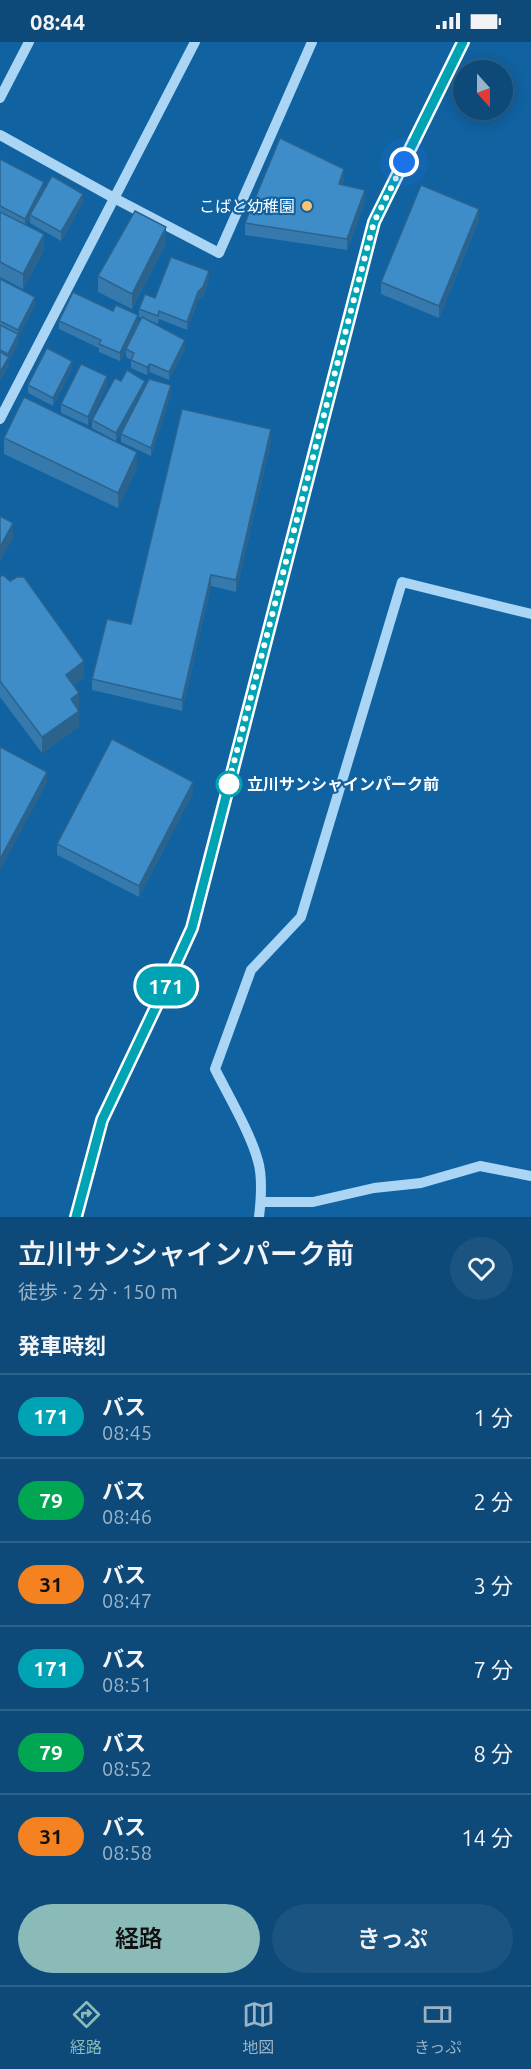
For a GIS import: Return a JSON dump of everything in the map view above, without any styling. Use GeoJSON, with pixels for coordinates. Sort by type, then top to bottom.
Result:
{"type":"FeatureCollection","features":[{"type":"Feature","properties":{"kind":"street"},"geometry":{"type":"LineString","coordinates":[[0,98],[29,42]]}},
{"type":"Feature","properties":{"kind":"street"},"geometry":{"type":"LineString","coordinates":[[0,417],[195,42]]}},
{"type":"Feature","properties":{"kind":"street"},"geometry":{"type":"LineString","coordinates":[[0,135],[219,253],[312,42]]}},
{"type":"Feature","properties":{"kind":"street"},"geometry":{"type":"LineString","coordinates":[[76,1217],[102,1120],[192,928],[374,222],[463,42]]}},
{"type":"Feature","properties":{"kind":"street"},"geometry":{"type":"LineString","coordinates":[[259,1217],[261,1202],[259,1162],[215,1069],[251,970],[301,917],[402,582],[531,614]]}},
{"type":"Feature","properties":{"kind":"street"},"geometry":{"type":"LineString","coordinates":[[261,1202],[313,1202],[374,1188],[421,1183],[480,1166],[531,1176]]}},
{"type":"Feature","properties":{"kind":"building"},"geometry":{"type":"Polygon","coordinates":[[[280,138],[344,169],[339,184],[365,190],[347,239],[245,223],[280,138]]]}},
{"type":"Feature","properties":{"kind":"building"},"geometry":{"type":"Polygon","coordinates":[[[0,159],[44,182],[25,219],[0,206],[0,159]]]}},
{"type":"Feature","properties":{"kind":"building"},"geometry":{"type":"Polygon","coordinates":[[[52,176],[83,194],[61,232],[30,215],[52,176]]]}},
{"type":"Feature","properties":{"kind":"building"},"geometry":{"type":"Polygon","coordinates":[[[421,185],[479,209],[439,306],[381,282],[421,185]]]}},
{"type":"Feature","properties":{"kind":"building"},"geometry":{"type":"Polygon","coordinates":[[[135,211],[166,227],[132,294],[98,276],[135,211]]]}},
{"type":"Feature","properties":{"kind":"building"},"geometry":{"type":"Polygon","coordinates":[[[0,212],[44,234],[23,274],[0,262],[0,212]]]}},
{"type":"Feature","properties":{"kind":"building"},"geometry":{"type":"Polygon","coordinates":[[[171,257],[209,271],[187,322],[159,311],[158,316],[139,309],[145,294],[155,298],[171,257]]]}},
{"type":"Feature","properties":{"kind":"building"},"geometry":{"type":"Polygon","coordinates":[[[0,279],[35,297],[18,330],[0,321],[0,279]]]}},
{"type":"Feature","properties":{"kind":"building"},"geometry":{"type":"Polygon","coordinates":[[[73,292],[113,311],[116,305],[138,315],[120,353],[99,344],[101,340],[59,321],[73,292]]]}},
{"type":"Feature","properties":{"kind":"building"},"geometry":{"type":"Polygon","coordinates":[[[142,317],[185,340],[169,372],[150,364],[147,367],[131,360],[134,353],[126,349],[142,317]]]}},
{"type":"Feature","properties":{"kind":"building"},"geometry":{"type":"Polygon","coordinates":[[[0,325],[18,334],[8,354],[0,350],[0,325]]]}},
{"type":"Feature","properties":{"kind":"building"},"geometry":{"type":"Polygon","coordinates":[[[47,348],[72,361],[53,398],[28,385],[47,348]]]}},
{"type":"Feature","properties":{"kind":"building"},"geometry":{"type":"Polygon","coordinates":[[[0,352],[9,357],[0,372],[0,352]]]}},
{"type":"Feature","properties":{"kind":"building"},"geometry":{"type":"Polygon","coordinates":[[[81,364],[107,376],[88,417],[61,404],[81,364]]]}},
{"type":"Feature","properties":{"kind":"building"},"geometry":{"type":"Polygon","coordinates":[[[127,370],[145,381],[116,433],[92,420],[115,378],[121,381],[127,370]]]}},
{"type":"Feature","properties":{"kind":"building"},"geometry":{"type":"Polygon","coordinates":[[[149,379],[171,385],[151,448],[121,434],[149,379]]]}},
{"type":"Feature","properties":{"kind":"building"},"geometry":{"type":"Polygon","coordinates":[[[24,397],[137,452],[118,493],[4,438],[24,397]]]}},
{"type":"Feature","properties":{"kind":"building"},"geometry":{"type":"Polygon","coordinates":[[[182,409],[271,429],[236,580],[211,575],[182,700],[92,679],[107,619],[131,624],[182,409]]]}},
{"type":"Feature","properties":{"kind":"building"},"geometry":{"type":"Polygon","coordinates":[[[0,516],[13,523],[0,547],[0,516]]]}},
{"type":"Feature","properties":{"kind":"building"},"geometry":{"type":"Polygon","coordinates":[[[3,575],[10,581],[17,577],[24,577],[84,661],[66,675],[79,693],[71,699],[79,711],[42,737],[0,681],[0,577],[3,575]]]}},
{"type":"Feature","properties":{"kind":"building"},"geometry":{"type":"Polygon","coordinates":[[[112,739],[193,782],[139,886],[57,844],[112,739]]]}},
{"type":"Feature","properties":{"kind":"building"},"geometry":{"type":"Polygon","coordinates":[[[0,747],[47,772],[0,859],[0,747]]]}},
{"type":"Feature","properties":{"kind":"bus line","name":"171"},"geometry":{"type":"LineString","coordinates":[[76,1217],[102,1120],[192,928],[374,222],[463,42]]}},
{"type":"Feature","properties":{"kind":"place","name":"こばと幼稚園"},"geometry":{"type":"Point","coordinates":[307,206]}},
{"type":"Feature","properties":{"kind":"place","name":"立川サンシャインパーク前"},"geometry":{"type":"Point","coordinates":[229,784]}},
{"type":"Feature","properties":{"kind":"route"},"geometry":{"type":"LineString","coordinates":[[229,784],[226,793],[374,222],[404,162]]}}]}
